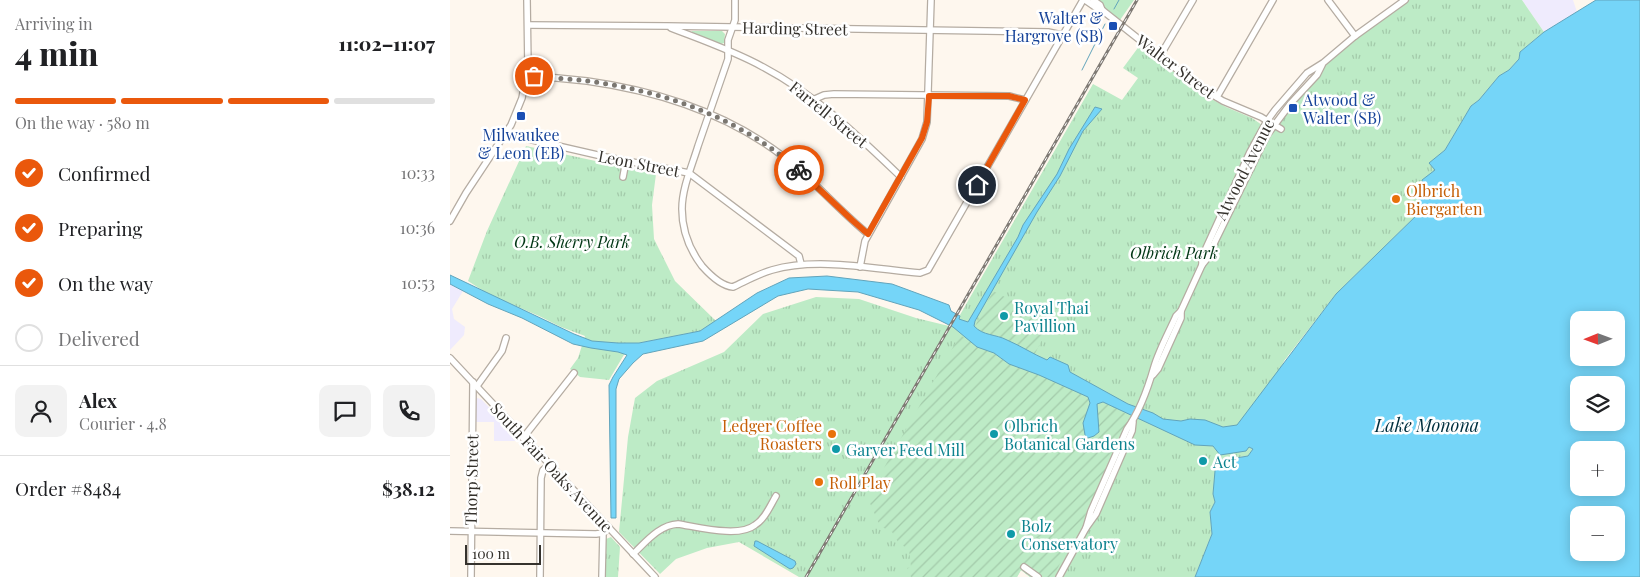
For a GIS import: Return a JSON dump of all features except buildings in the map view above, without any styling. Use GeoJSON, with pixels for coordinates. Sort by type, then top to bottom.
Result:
{"type":"FeatureCollection","features":[{"type":"Feature","properties":{"kind":"street"},"geometry":{"type":"LineString","coordinates":[[450,221],[466,192],[512,125],[522,98],[527,76],[527,0]]}},
{"type":"Feature","properties":{"kind":"street"},"geometry":{"type":"LineString","coordinates":[[735,0],[735,20],[728,40],[728,59],[689,173],[683,193],[682,212],[683,226],[689,246],[695,257],[720,282],[731,286],[772,270],[801,264],[924,272],[928,270],[1062,35],[1084,0]]}},
{"type":"Feature","properties":{"kind":"street"},"geometry":{"type":"LineString","coordinates":[[860,267],[862,252],[868,234],[924,135],[929,96],[930,0]]}},
{"type":"Feature","properties":{"kind":"street","name":"Walter Street"},"geometry":{"type":"LineString","coordinates":[[1084,0],[1102,10],[1191,81],[1217,97],[1281,128]]}},
{"type":"Feature","properties":{"kind":"street","name":"Walter Street"},"geometry":{"type":"LineString","coordinates":[[1093,0],[1100,5],[1102,10]]}},
{"type":"Feature","properties":{"kind":"street"},"geometry":{"type":"LineString","coordinates":[[1160,56],[1193,0]]}},
{"type":"Feature","properties":{"kind":"street"},"geometry":{"type":"LineString","coordinates":[[1217,97],[1273,0]]}},
{"type":"Feature","properties":{"kind":"street"},"geometry":{"type":"LineString","coordinates":[[1328,0],[1355,36]]}},
{"type":"Feature","properties":{"kind":"street","name":"Atwood Avenue"},"geometry":{"type":"LineString","coordinates":[[1202,264],[1202,257],[1242,168],[1267,121],[1295,85],[1307,73],[1323,63],[1355,36],[1405,0]]}},
{"type":"Feature","properties":{"kind":"street","name":"Harding Street"},"geometry":{"type":"LineString","coordinates":[[528,25],[1048,32],[1062,35]]}},
{"type":"Feature","properties":{"kind":"street","name":"Farrell Street"},"geometry":{"type":"LineString","coordinates":[[667,26],[762,66],[815,99],[901,177]]}},
{"type":"Feature","properties":{"kind":"street","name":"Atwood Avenue"},"geometry":{"type":"LineString","coordinates":[[1059,577],[1086,528],[1090,512],[1127,429],[1133,420],[1176,316],[1181,311],[1202,264],[1206,260],[1256,156],[1274,125],[1317,75],[1323,63]]}},
{"type":"Feature","properties":{"kind":"street"},"geometry":{"type":"LineString","coordinates":[[527,76],[589,81],[630,89],[670,99],[710,113],[757,138],[784,157],[868,234]]}},
{"type":"Feature","properties":{"kind":"street"},"geometry":{"type":"LineString","coordinates":[[815,99],[824,95],[834,94],[1009,96],[1025,100]]}},
{"type":"Feature","properties":{"kind":"street","name":"Leon Street"},"geometry":{"type":"LineString","coordinates":[[506,134],[689,173],[799,256],[801,264]]}},
{"type":"Feature","properties":{"kind":"street"},"geometry":{"type":"LineString","coordinates":[[623,177],[626,161]]}},
{"type":"Feature","properties":{"kind":"street"},"geometry":{"type":"LineString","coordinates":[[475,384],[502,351],[506,338]]}},
{"type":"Feature","properties":{"kind":"street","name":"South Fair Oaks Avenue"},"geometry":{"type":"LineString","coordinates":[[450,358],[654,577]]}},
{"type":"Feature","properties":{"kind":"street"},"geometry":{"type":"LineString","coordinates":[[523,438],[574,373]]}},
{"type":"Feature","properties":{"kind":"street","name":"Thorp Street"},"geometry":{"type":"LineString","coordinates":[[471,577],[475,384]]}},
{"type":"Feature","properties":{"kind":"street"},"geometry":{"type":"LineString","coordinates":[[540,577],[540,478],[543,470],[550,464]]}},
{"type":"Feature","properties":{"kind":"street"},"geometry":{"type":"LineString","coordinates":[[633,554],[659,530],[670,525],[678,524],[734,532],[748,530],[760,522],[776,496]]}},
{"type":"Feature","properties":{"kind":"street"},"geometry":{"type":"LineString","coordinates":[[450,531],[603,533],[609,528]]}},
{"type":"Feature","properties":{"kind":"street"},"geometry":{"type":"LineString","coordinates":[[602,577],[603,533]]}},
{"type":"Feature","properties":{"kind":"street"},"geometry":{"type":"LineString","coordinates":[[1024,567],[1038,577]]}},
{"type":"Feature","properties":{"kind":"shaded area"},"geometry":{"type":"Polygon","coordinates":[[[1522,0],[1573,0],[1577,12],[1544,32],[1522,0]]]}},
{"type":"Feature","properties":{"kind":"shaded area"},"geometry":{"type":"Polygon","coordinates":[[[450,284],[463,291],[452,309],[454,319],[465,327],[464,335],[450,350],[450,284]]]}},
{"type":"Feature","properties":{"kind":"shaded area"},"geometry":{"type":"Polygon","coordinates":[[[477,398],[481,399],[522,441],[494,441],[494,422],[475,422],[477,398]]]}},
{"type":"Feature","properties":{"kind":"green space"},"geometry":{"type":"Polygon","coordinates":[[[1095,0],[1134,0],[1120,20],[1095,0]]]}},
{"type":"Feature","properties":{"kind":"green space","name":"Olbrich Park"},"geometry":{"type":"Polygon","coordinates":[[[1405,0],[1522,0],[1544,32],[1520,52],[1519,59],[1509,70],[1499,76],[1479,100],[1471,106],[1445,150],[1430,163],[1435,170],[1415,207],[1420,212],[1336,294],[1284,361],[1249,447],[1253,449],[1248,456],[1220,460],[1218,462],[1213,494],[1215,502],[1210,512],[1212,534],[1195,577],[1030,577],[1021,570],[1017,577],[799,577],[739,542],[707,548],[676,559],[660,574],[619,532],[628,437],[635,398],[657,381],[724,352],[763,314],[816,297],[859,299],[916,318],[953,327],[1093,84],[1122,100],[1138,78],[1123,68],[1140,45],[1199,92],[1226,107],[1252,118],[1272,132],[1323,63],[1405,0]]]}},
{"type":"Feature","properties":{"kind":"green space"},"geometry":{"type":"Polygon","coordinates":[[[692,31],[722,31],[725,34],[724,43],[721,44],[691,33],[692,31]]]}},
{"type":"Feature","properties":{"kind":"green space","name":"O.B. Sherry Park"},"geometry":{"type":"Polygon","coordinates":[[[526,146],[656,174],[652,205],[654,239],[675,281],[716,321],[700,331],[639,343],[628,348],[609,380],[580,377],[570,369],[578,358],[585,336],[488,294],[468,281],[487,231],[526,146]]]}},
{"type":"Feature","properties":{"kind":"green space","name":"Olbrich Botanical Gardens"},"geometry":{"type":"Polygon","coordinates":[[[993,291],[1015,302],[1054,315],[1027,370],[1088,397],[1090,403],[1083,423],[1099,426],[1097,404],[1103,402],[1130,416],[1085,516],[1053,577],[1030,577],[1021,570],[1017,577],[911,577],[907,568],[911,567],[909,550],[898,542],[892,532],[880,526],[869,501],[885,466],[960,335],[968,340],[993,291]]]}},
{"type":"Feature","properties":{"kind":"green space"},"geometry":{"type":"Polygon","coordinates":[[[611,537],[620,547],[618,577],[603,577],[606,539],[611,537]]]}},
{"type":"Feature","properties":{"kind":"water","name":"Lake Monona"},"geometry":{"type":"Polygon","coordinates":[[[1596,0],[1640,0],[1640,577],[1195,577],[1212,534],[1210,512],[1215,502],[1213,494],[1218,461],[1248,456],[1253,449],[1249,447],[1246,451],[1220,455],[1213,446],[1195,445],[1103,402],[1097,404],[1099,432],[1088,438],[1085,435],[1083,423],[1090,403],[1088,397],[1009,364],[994,353],[977,347],[953,327],[919,310],[858,292],[808,289],[778,296],[703,341],[643,354],[619,379],[616,389],[616,518],[611,518],[609,385],[627,355],[573,344],[450,284],[450,275],[574,334],[592,341],[618,343],[639,343],[700,331],[757,293],[789,278],[827,276],[892,284],[949,305],[951,311],[960,316],[959,319],[968,322],[1018,237],[1023,225],[1057,174],[1069,149],[1095,107],[1102,109],[1083,131],[1060,176],[1037,212],[975,321],[974,326],[981,332],[1003,338],[1047,360],[1050,357],[1068,365],[1070,372],[1128,404],[1153,413],[1163,419],[1181,421],[1190,419],[1205,420],[1223,427],[1237,425],[1336,294],[1420,212],[1414,207],[1424,191],[1422,180],[1435,170],[1429,163],[1445,150],[1471,106],[1479,100],[1499,76],[1509,70],[1519,59],[1520,52],[1544,32],[1596,0]]]}},
{"type":"Feature","properties":{"kind":"water"},"geometry":{"type":"Polygon","coordinates":[[[755,541],[795,561],[796,564],[790,569],[754,546],[755,541]]]}},
{"type":"Feature","properties":{"kind":"waterway"},"geometry":{"type":"LineString","coordinates":[[1114,9],[1119,0]]}},
{"type":"Feature","properties":{"kind":"waterway"},"geometry":{"type":"LineString","coordinates":[[1082,70],[1105,24]]}},
{"type":"Feature","properties":{"kind":"railway"},"geometry":{"type":"LineString","coordinates":[[806,577],[1137,0]]}},
{"type":"Feature","properties":{"kind":"way so far"},"geometry":{"type":"LineString","coordinates":[[534,76],[606,84],[649,93],[691,106],[717,116],[757,138],[799,170]]}},
{"type":"Feature","properties":{"kind":"place","name":"Walter & Hargrove (SB)"},"geometry":{"type":"Point","coordinates":[1113,26]}},
{"type":"Feature","properties":{"kind":"place","name":"Atwood & Walter (SB)"},"geometry":{"type":"Point","coordinates":[1293,108]}},
{"type":"Feature","properties":{"kind":"place","name":"Milwaukee & Leon (EB)"},"geometry":{"type":"Point","coordinates":[521,116]}},
{"type":"Feature","properties":{"kind":"place","name":"Olbrich Biergarten"},"geometry":{"type":"Point","coordinates":[1396,199]}},
{"type":"Feature","properties":{"kind":"place","name":"Royal Thai Pavillion"},"geometry":{"type":"Point","coordinates":[1004,316]}},
{"type":"Feature","properties":{"kind":"place","name":"Ledger Coffee Roasters"},"geometry":{"type":"Point","coordinates":[832,434]}},
{"type":"Feature","properties":{"kind":"place","name":"Olbrich Botanical Gardens"},"geometry":{"type":"Point","coordinates":[994,434]}},
{"type":"Feature","properties":{"kind":"place","name":"Garver Feed Mill"},"geometry":{"type":"Point","coordinates":[836,449]}},
{"type":"Feature","properties":{"kind":"place","name":"Act"},"geometry":{"type":"Point","coordinates":[1203,461]}},
{"type":"Feature","properties":{"kind":"place","name":"Roll Play"},"geometry":{"type":"Point","coordinates":[819,482]}},
{"type":"Feature","properties":{"kind":"place","name":"Bolz Conservatory"},"geometry":{"type":"Point","coordinates":[1011,534]}},
{"type":"Feature","properties":{"kind":"route"},"geometry":{"type":"LineString","coordinates":[[799,170],[868,234],[922,138],[927,122],[929,96],[1009,96],[1025,100],[977,185]]}}]}
